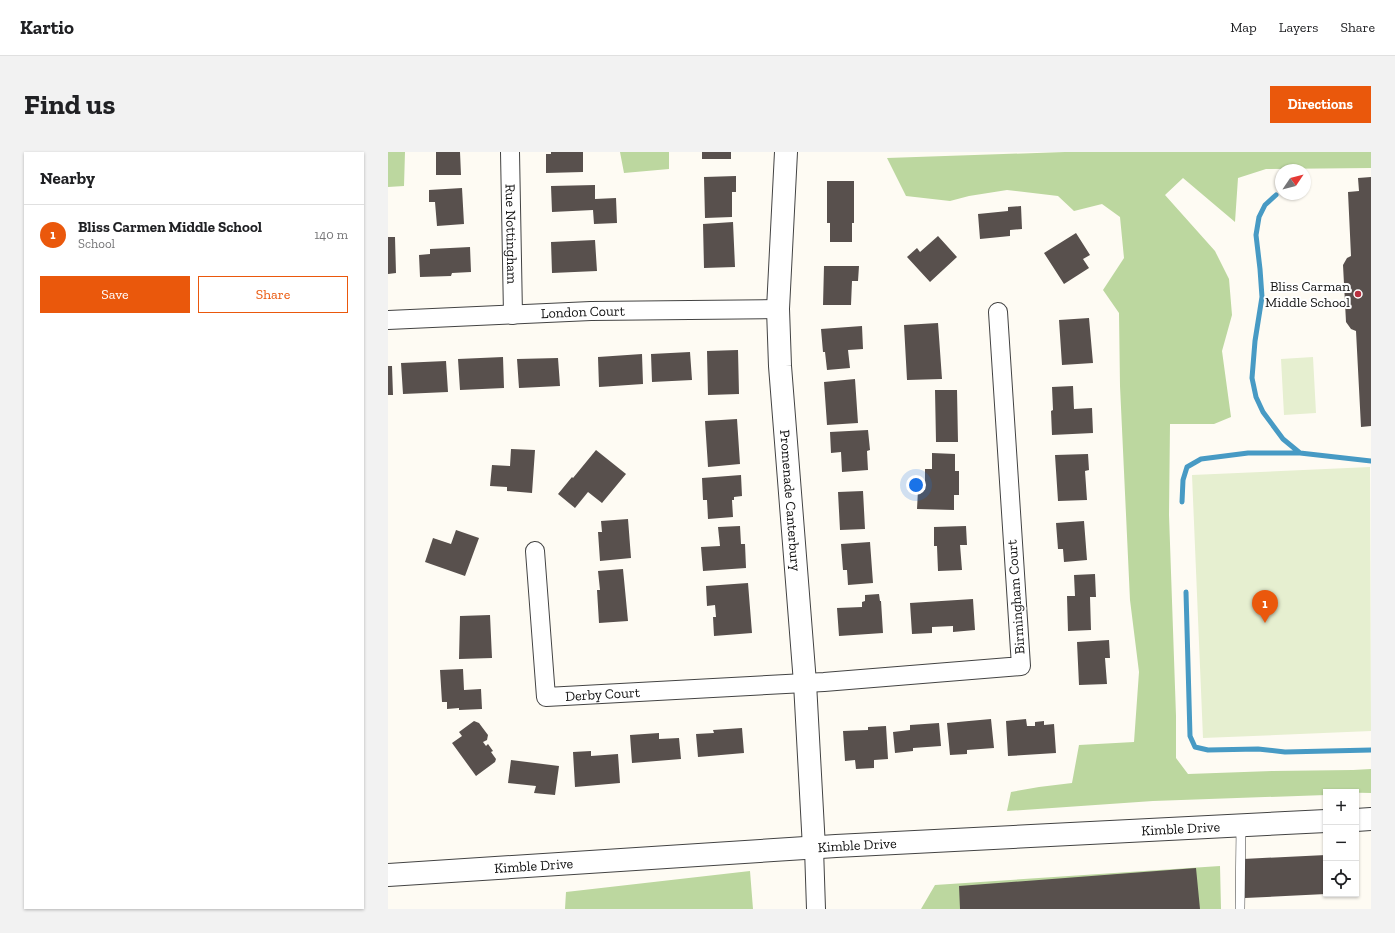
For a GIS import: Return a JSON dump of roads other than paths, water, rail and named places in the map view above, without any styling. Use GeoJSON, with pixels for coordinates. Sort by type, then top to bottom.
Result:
{"type":"FeatureCollection","features":[{"type":"Feature","properties":{"kind":"street","name":"Rue Nottingham"},"geometry":{"type":"LineString","coordinates":[[510,152],[513,315]]}},
{"type":"Feature","properties":{"kind":"street","name":"Promenade Canterbury"},"geometry":{"type":"LineString","coordinates":[[786,152],[778,309],[780,366],[805,683],[814,848]]}},
{"type":"Feature","properties":{"kind":"street","name":"London Court"},"geometry":{"type":"LineString","coordinates":[[388,320],[591,312],[778,309]]}},
{"type":"Feature","properties":{"kind":"street","name":"Birmingham Court"},"geometry":{"type":"LineString","coordinates":[[805,683],[1021,666],[998,312]]}},
{"type":"Feature","properties":{"kind":"street","name":"Derby Court"},"geometry":{"type":"LineString","coordinates":[[535,551],[546,696],[805,683]]}},
{"type":"Feature","properties":{"kind":"street"},"geometry":{"type":"LineString","coordinates":[[1359,820],[1371,819]]}},
{"type":"Feature","properties":{"kind":"street","name":"Kimble Drive"},"geometry":{"type":"LineString","coordinates":[[388,875],[836,846],[1323,821]]}},
{"type":"Feature","properties":{"kind":"street"},"geometry":{"type":"LineString","coordinates":[[814,848],[816,909]]}},
{"type":"Feature","properties":{"kind":"lane"},"geometry":{"type":"LineString","coordinates":[[1240,909],[1241,826]]}},
{"type":"Feature","properties":{"kind":"waterway"},"geometry":{"type":"LineString","coordinates":[[1275,196],[1265,205],[1259,217],[1256,235],[1262,297],[1255,341],[1252,378],[1256,397],[1263,412],[1283,439],[1300,453],[1371,461]]}},
{"type":"Feature","properties":{"kind":"waterway"},"geometry":{"type":"LineString","coordinates":[[1182,502],[1183,480],[1187,467],[1201,459],[1248,453],[1300,453]]}},
{"type":"Feature","properties":{"kind":"waterway"},"geometry":{"type":"LineString","coordinates":[[1186,592],[1190,736],[1195,747],[1208,750],[1258,749],[1285,752],[1371,750]]}},
{"type":"Feature","properties":{"kind":"place","name":"Bliss Carman Middle School"},"geometry":{"type":"Point","coordinates":[1358,294]}},
{"type":"Feature","properties":{"kind":"place","name":"Bliss Carmen Middle School"},"geometry":{"type":"Point","coordinates":[1265,623]}}]}
